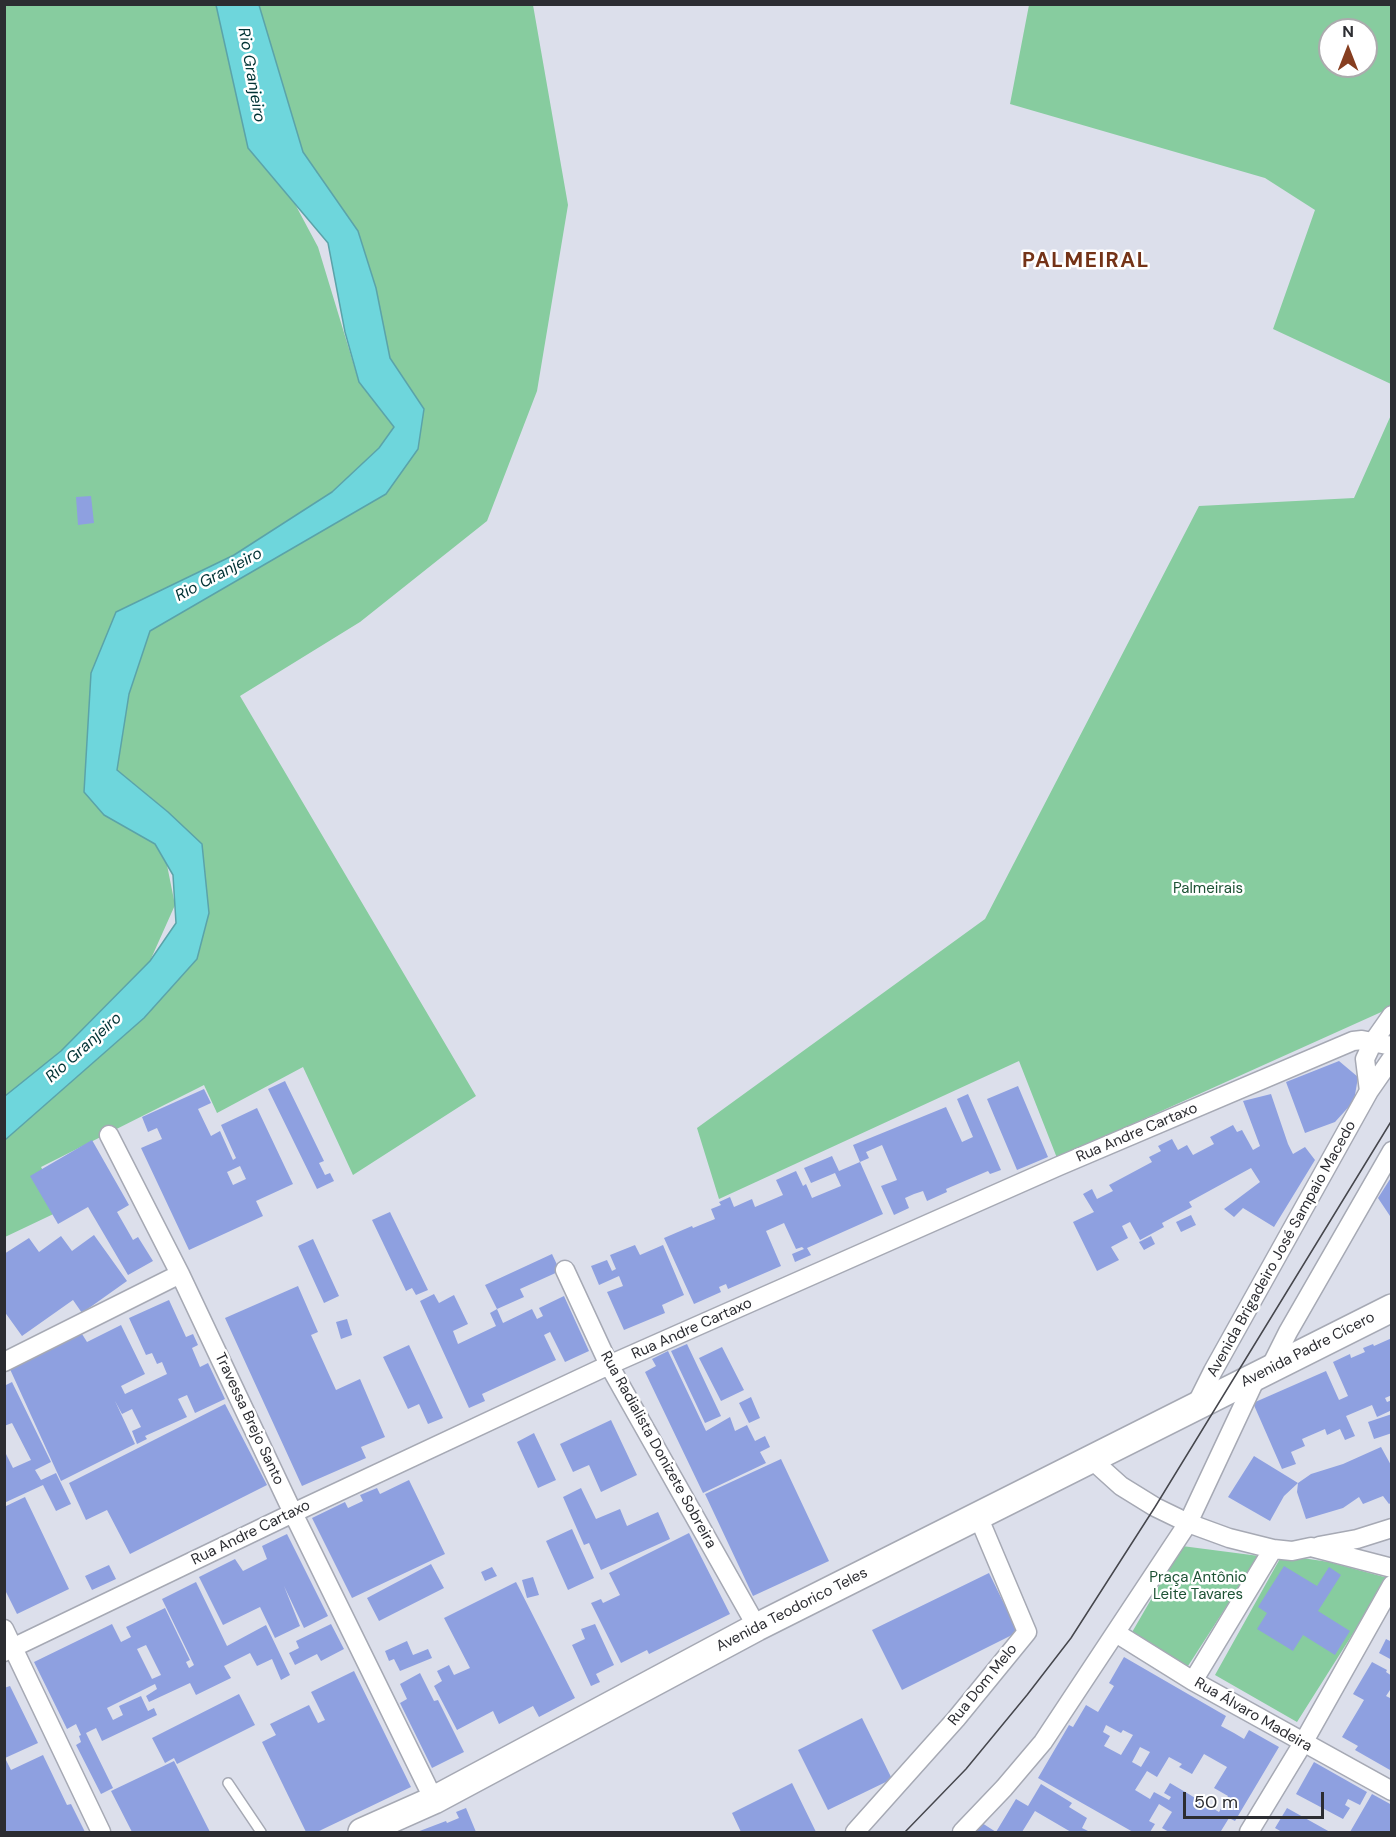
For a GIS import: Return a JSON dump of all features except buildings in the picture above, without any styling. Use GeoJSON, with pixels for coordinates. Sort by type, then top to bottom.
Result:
{"type":"FeatureCollection","features":[{"type":"Feature","properties":{"kind":"main road","name":"Avenida Padre Cícero"},"geometry":{"type":"LineString","coordinates":[[1225,1392],[1392,1308]]}},
{"type":"Feature","properties":{"kind":"main road","name":"Avenida Teodorico Teles"},"geometry":{"type":"LineString","coordinates":[[362,1833],[434,1800],[757,1627],[1225,1392]]}},
{"type":"Feature","properties":{"kind":"street"},"geometry":{"type":"LineString","coordinates":[[1369,1091],[1365,1059],[1373,1042],[1392,1015]]}},
{"type":"Feature","properties":{"kind":"street","name":"Rua Andre Cartaxo"},"geometry":{"type":"LineString","coordinates":[[9,1650],[293,1513],[609,1365],[1059,1166],[1353,1041],[1362,1040],[1392,1046]]}},
{"type":"Feature","properties":{"kind":"street","name":"Avenida Brigadeiro José Sampaio Macedo"},"geometry":{"type":"LineString","coordinates":[[1195,1407],[1369,1091],[1392,1058]]}},
{"type":"Feature","properties":{"kind":"street","name":"Travessa Brejo Santo"},"geometry":{"type":"LineString","coordinates":[[109,1135],[180,1274],[293,1513],[434,1800]]}},
{"type":"Feature","properties":{"kind":"street"},"geometry":{"type":"LineString","coordinates":[[962,1833],[1004,1788],[1042,1742],[1188,1523],[1263,1373],[1392,1150]]}},
{"type":"Feature","properties":{"kind":"street","name":"Rua Radialista Donizete Sobreira"},"geometry":{"type":"LineString","coordinates":[[566,1270],[609,1365],[757,1627]]}},
{"type":"Feature","properties":{"kind":"street"},"geometry":{"type":"LineString","coordinates":[[4,1362],[180,1274]]}},
{"type":"Feature","properties":{"kind":"street"},"geometry":{"type":"LineString","coordinates":[[1091,1459],[1121,1486],[1155,1507],[1188,1523],[1229,1538],[1273,1549],[1292,1551],[1357,1539],[1392,1528]]}},
{"type":"Feature","properties":{"kind":"street","name":"Rua Dom Melo"},"geometry":{"type":"LineString","coordinates":[[855,1833],[956,1719],[1027,1632],[978,1516]]}},
{"type":"Feature","properties":{"kind":"street"},"geometry":{"type":"LineString","coordinates":[[1311,1547],[1392,1568]]}},
{"type":"Feature","properties":{"kind":"street"},"geometry":{"type":"LineString","coordinates":[[1193,1681],[1273,1549]]}},
{"type":"Feature","properties":{"kind":"street"},"geometry":{"type":"LineString","coordinates":[[1249,1833],[1392,1586]]}},
{"type":"Feature","properties":{"kind":"street"},"geometry":{"type":"LineString","coordinates":[[4,1629],[9,1650],[101,1833]]}},
{"type":"Feature","properties":{"kind":"street","name":"Rua Álvaro Madeira"},"geometry":{"type":"LineString","coordinates":[[1116,1633],[1193,1681],[1392,1791]]}},
{"type":"Feature","properties":{"kind":"lane"},"geometry":{"type":"LineString","coordinates":[[228,1783],[261,1833]]}},
{"type":"Feature","properties":{"kind":"green space"},"geometry":{"type":"Polygon","coordinates":[[[5,5],[216,5],[248,148],[295,204],[318,247],[359,382],[394,427],[379,448],[332,492],[234,555],[116,612],[104,815],[155,844],[167,865],[175,905],[150,961],[61,1051],[5,1098],[5,5]]]}},
{"type":"Feature","properties":{"kind":"green space"},"geometry":{"type":"Polygon","coordinates":[[[259,5],[533,5],[568,205],[537,391],[487,521],[360,622],[240,696],[476,1096],[353,1175],[303,1067],[217,1113],[204,1085],[41,1167],[64,1209],[5,1237],[5,1140],[144,1018],[197,959],[168,812],[117,770],[129,694],[150,631],[386,494],[424,409],[390,358],[376,288],[358,231],[303,152],[259,5]]]}},
{"type":"Feature","properties":{"kind":"green space"},"geometry":{"type":"Polygon","coordinates":[[[1029,5],[1391,5],[1391,384],[1273,329],[1315,210],[1265,178],[1010,104],[1029,5]]]}},
{"type":"Feature","properties":{"kind":"green space","name":"Palmeirais"},"geometry":{"type":"Polygon","coordinates":[[[1391,415],[1392,1004],[1388,1009],[1057,1158],[1019,1061],[719,1199],[697,1128],[985,919],[1199,506],[1354,498],[1391,415]]]}},
{"type":"Feature","properties":{"kind":"green space","name":"Praça Antônio Leite Tavares"},"geometry":{"type":"Polygon","coordinates":[[[1182,1546],[1259,1556],[1188,1666],[1131,1634],[1182,1546]]]}},
{"type":"Feature","properties":{"kind":"green space"},"geometry":{"type":"Polygon","coordinates":[[[1282,1555],[1329,1562],[1388,1578],[1297,1722],[1215,1675],[1282,1555]]]}},
{"type":"Feature","properties":{"kind":"water","name":"Rio Granjeiro"},"geometry":{"type":"Polygon","coordinates":[[[216,5],[259,5],[303,152],[358,231],[376,288],[390,358],[424,409],[418,449],[386,494],[150,631],[129,694],[117,770],[168,812],[202,844],[209,913],[197,959],[144,1018],[5,1140],[5,1096],[61,1051],[150,961],[176,923],[173,875],[155,844],[104,815],[84,792],[91,673],[116,612],[234,555],[332,492],[379,448],[394,427],[359,382],[345,332],[328,243],[248,148],[216,5]]]}},
{"type":"Feature","properties":{"kind":"tram line"},"geometry":{"type":"LineString","coordinates":[[905,1832],[966,1769],[1071,1638],[1155,1507],[1392,1120]]}},
{"type":"Feature","properties":{"kind":"district","name":"PALMEIRAL"},"geometry":{"type":"Point","coordinates":[1086,261]}}]}
